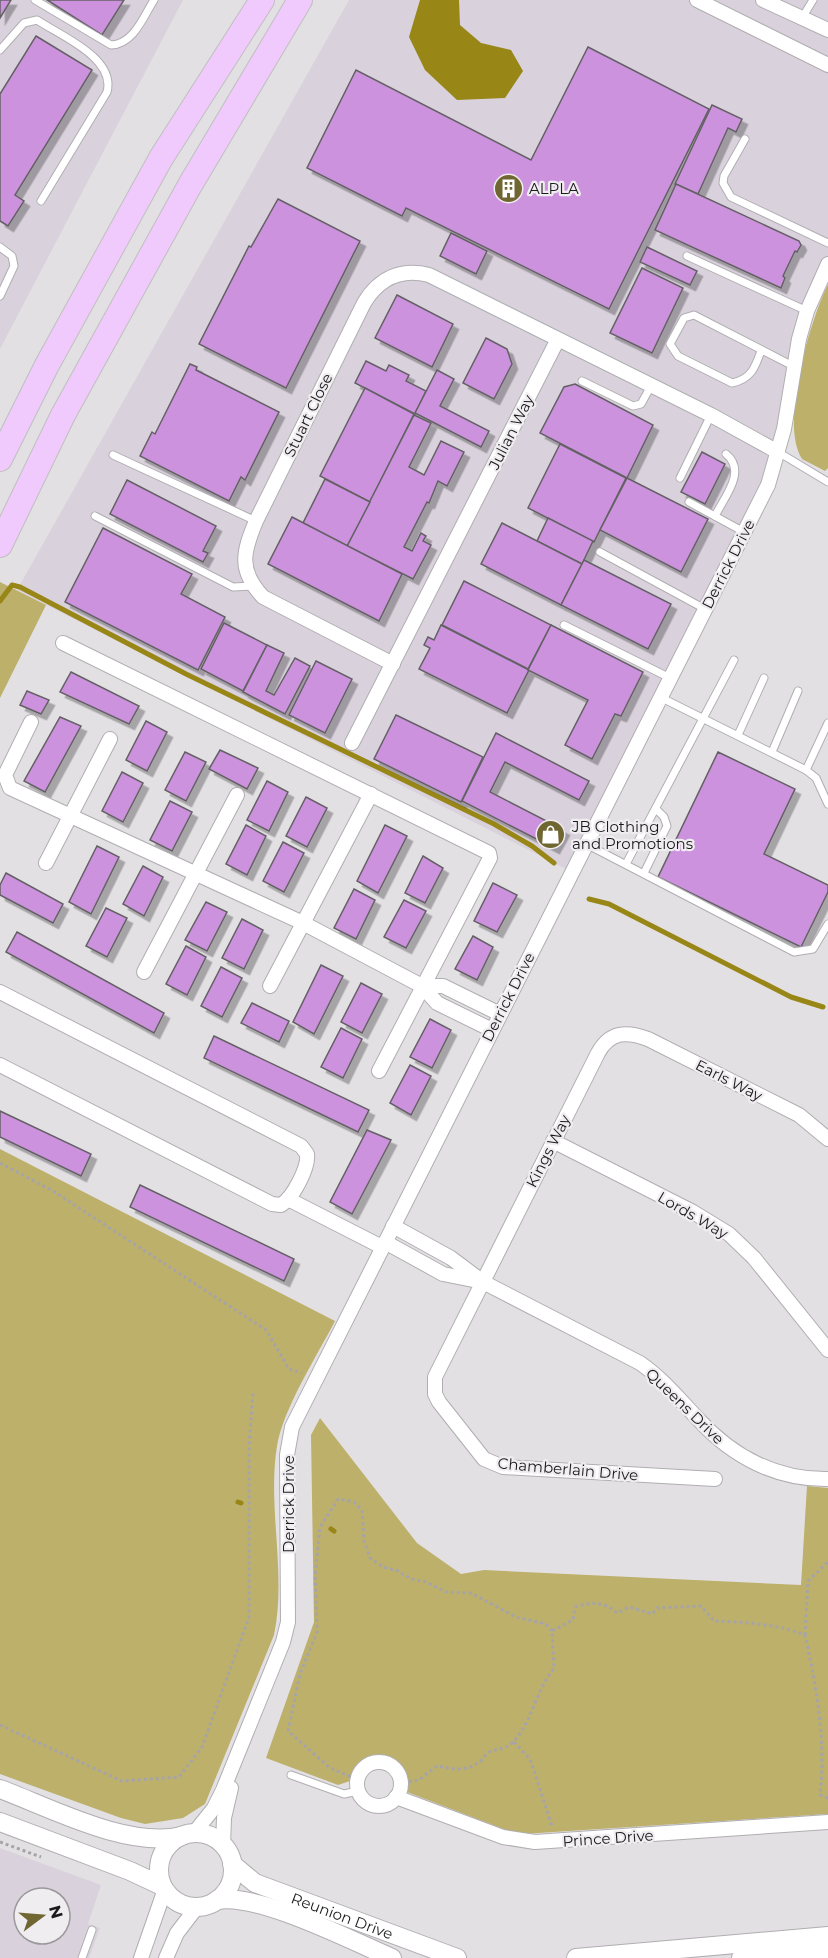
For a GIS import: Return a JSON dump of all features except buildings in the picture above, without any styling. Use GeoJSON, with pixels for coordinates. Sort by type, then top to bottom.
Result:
{"type":"FeatureCollection","features":[{"type":"Feature","properties":{"kind":"highway"},"geometry":{"type":"LineString","coordinates":[[0,459],[47,365],[162,158],[262,0]]}},
{"type":"Feature","properties":{"kind":"highway"},"geometry":{"type":"LineString","coordinates":[[0,545],[69,405],[196,175],[300,0]]}},
{"type":"Feature","properties":{"kind":"street"},"geometry":{"type":"LineString","coordinates":[[697,0],[828,65]]}},
{"type":"Feature","properties":{"kind":"street"},"geometry":{"type":"LineString","coordinates":[[763,0],[828,30]]}},
{"type":"Feature","properties":{"kind":"street","name":"Derrick Drive"},"geometry":{"type":"LineString","coordinates":[[189,1834],[217,1802],[283,1642],[288,1622],[287,1455],[292,1427],[585,843],[768,485],[784,429],[794,366],[807,311],[828,264]]}},
{"type":"Feature","properties":{"kind":"street","name":"Stuart Close"},"geometry":{"type":"LineString","coordinates":[[253,586],[246,572],[244,557],[256,521],[364,303],[370,293],[388,278],[409,272],[429,275],[557,341]]}},
{"type":"Feature","properties":{"kind":"street"},"geometry":{"type":"LineString","coordinates":[[557,341],[711,415],[778,452]]}},
{"type":"Feature","properties":{"kind":"street","name":"Julian Way"},"geometry":{"type":"LineString","coordinates":[[352,743],[557,341]]}},
{"type":"Feature","properties":{"kind":"street"},"geometry":{"type":"LineString","coordinates":[[253,586],[262,597],[393,664]]}},
{"type":"Feature","properties":{"kind":"street"},"geometry":{"type":"LineString","coordinates":[[63,643],[487,851],[490,855],[379,1071]]}},
{"type":"Feature","properties":{"kind":"street"},"geometry":{"type":"LineString","coordinates":[[31,722],[4,775],[10,788],[70,818],[197,872],[303,923],[422,986],[437,1003],[492,1030]]}},
{"type":"Feature","properties":{"kind":"street"},"geometry":{"type":"LineString","coordinates":[[46,863],[110,739]]}},
{"type":"Feature","properties":{"kind":"street"},"geometry":{"type":"LineString","coordinates":[[270,986],[371,794]]}},
{"type":"Feature","properties":{"kind":"street"},"geometry":{"type":"LineString","coordinates":[[144,972],[237,795]]}},
{"type":"Feature","properties":{"kind":"street"},"geometry":{"type":"LineString","coordinates":[[422,986],[443,987],[500,1014]]}},
{"type":"Feature","properties":{"kind":"street"},"geometry":{"type":"LineString","coordinates":[[0,992],[301,1146],[308,1159],[288,1199],[281,1205],[272,1204],[0,1065]]}},
{"type":"Feature","properties":{"kind":"street","name":"Earls Way"},"geometry":{"type":"LineString","coordinates":[[625,1033],[648,1039],[799,1115],[828,1139]]}},
{"type":"Feature","properties":{"kind":"street","name":"Kings Way"},"geometry":{"type":"LineString","coordinates":[[483,1282],[602,1045],[615,1035],[625,1033]]}},
{"type":"Feature","properties":{"kind":"street","name":"Lords Way"},"geometry":{"type":"LineString","coordinates":[[553,1141],[693,1212],[729,1234],[754,1258],[828,1350]]}},
{"type":"Feature","properties":{"kind":"street","name":"Queens Drive"},"geometry":{"type":"LineString","coordinates":[[288,1199],[443,1274],[483,1282]]}},
{"type":"Feature","properties":{"kind":"street","name":"Queens Drive"},"geometry":{"type":"LineString","coordinates":[[393,1226],[451,1258],[483,1282],[640,1363],[658,1376],[728,1447],[752,1462],[775,1472],[813,1479],[828,1479]]}},
{"type":"Feature","properties":{"kind":"street","name":"Chamberlain Drive"},"geometry":{"type":"LineString","coordinates":[[483,1282],[435,1377],[434,1387],[439,1402],[484,1459],[503,1467],[715,1479]]}},
{"type":"Feature","properties":{"kind":"street","name":"Derrick Drive"},"geometry":{"type":"LineString","coordinates":[[222,1845],[227,1804],[243,1742]]}},
{"type":"Feature","properties":{"kind":"street"},"geometry":{"type":"LineString","coordinates":[[382,1762],[397,1772],[400,1783],[396,1797],[391,1802],[376,1806],[362,1798],[358,1785],[365,1767],[382,1762]]}},
{"type":"Feature","properties":{"kind":"street"},"geometry":{"type":"LineString","coordinates":[[0,1789],[126,1836],[167,1840],[189,1834],[210,1836],[222,1845],[232,1864],[230,1882],[217,1900],[197,1907],[177,1933],[166,1958]]}},
{"type":"Feature","properties":{"kind":"street","name":"Prince Drive"},"geometry":{"type":"LineString","coordinates":[[396,1797],[519,1841],[554,1841],[828,1822]]}},
{"type":"Feature","properties":{"kind":"street"},"geometry":{"type":"LineString","coordinates":[[0,1822],[130,1870],[163,1887],[178,1902],[197,1907]]}},
{"type":"Feature","properties":{"kind":"street"},"geometry":{"type":"LineString","coordinates":[[141,1958],[163,1887],[160,1859],[169,1844],[189,1834]]}},
{"type":"Feature","properties":{"kind":"street","name":"Reunion Drive"},"geometry":{"type":"LineString","coordinates":[[232,1864],[255,1883],[457,1958]]}},
{"type":"Feature","properties":{"kind":"street","name":"Reunion Drive"},"geometry":{"type":"LineString","coordinates":[[217,1900],[230,1898],[261,1905],[392,1958]]}},
{"type":"Feature","properties":{"kind":"street"},"geometry":{"type":"LineString","coordinates":[[576,1958],[828,1936]]}},
{"type":"Feature","properties":{"kind":"street"},"geometry":{"type":"LineString","coordinates":[[741,1958],[794,1951],[828,1951]]}},
{"type":"Feature","properties":{"kind":"lane"},"geometry":{"type":"LineString","coordinates":[[35,0],[111,45],[122,44],[130,38],[154,0]]}},
{"type":"Feature","properties":{"kind":"lane"},"geometry":{"type":"LineString","coordinates":[[802,18],[813,0]]}},
{"type":"Feature","properties":{"kind":"lane"},"geometry":{"type":"LineString","coordinates":[[0,50],[24,23],[37,20],[98,60],[108,75],[107,92],[41,201]]}},
{"type":"Feature","properties":{"kind":"lane"},"geometry":{"type":"LineString","coordinates":[[745,139],[724,176],[723,183],[731,197],[828,243]]}},
{"type":"Feature","properties":{"kind":"lane"},"geometry":{"type":"LineString","coordinates":[[0,246],[12,256],[14,266],[0,296]]}},
{"type":"Feature","properties":{"kind":"lane"},"geometry":{"type":"LineString","coordinates":[[687,256],[807,311]]}},
{"type":"Feature","properties":{"kind":"lane"},"geometry":{"type":"LineString","coordinates":[[761,351],[753,373],[747,378],[732,383],[678,356],[670,344],[684,318],[694,315],[794,366]]}},
{"type":"Feature","properties":{"kind":"lane"},"geometry":{"type":"LineString","coordinates":[[582,381],[633,405],[641,404],[651,386]]}},
{"type":"Feature","properties":{"kind":"lane"},"geometry":{"type":"LineString","coordinates":[[680,478],[711,415]]}},
{"type":"Feature","properties":{"kind":"lane"},"geometry":{"type":"LineString","coordinates":[[778,452],[828,482]]}},
{"type":"Feature","properties":{"kind":"lane"},"geometry":{"type":"LineString","coordinates":[[715,516],[736,474],[735,462],[726,454]]}},
{"type":"Feature","properties":{"kind":"lane"},"geometry":{"type":"LineString","coordinates":[[113,455],[256,521]]}},
{"type":"Feature","properties":{"kind":"lane"},"geometry":{"type":"LineString","coordinates":[[689,502],[744,532]]}},
{"type":"Feature","properties":{"kind":"lane"},"geometry":{"type":"LineString","coordinates":[[95,516],[233,587],[253,586]]}},
{"type":"Feature","properties":{"kind":"lane"},"geometry":{"type":"LineString","coordinates":[[600,552],[705,609]]}},
{"type":"Feature","properties":{"kind":"lane"},"geometry":{"type":"LineString","coordinates":[[564,625],[669,678]]}},
{"type":"Feature","properties":{"kind":"lane"},"geometry":{"type":"LineString","coordinates":[[626,864],[657,810],[734,660]]}},
{"type":"Feature","properties":{"kind":"lane"},"geometry":{"type":"LineString","coordinates":[[738,735],[764,678]]}},
{"type":"Feature","properties":{"kind":"lane"},"geometry":{"type":"LineString","coordinates":[[772,752],[798,691]]}},
{"type":"Feature","properties":{"kind":"lane"},"geometry":{"type":"LineString","coordinates":[[660,697],[806,770],[816,778],[828,801]]}},
{"type":"Feature","properties":{"kind":"lane"},"geometry":{"type":"LineString","coordinates":[[806,770],[828,723]]}},
{"type":"Feature","properties":{"kind":"lane"},"geometry":{"type":"LineString","coordinates":[[644,873],[667,826],[664,817],[657,810]]}},
{"type":"Feature","properties":{"kind":"lane"},"geometry":{"type":"LineString","coordinates":[[585,843],[794,952],[813,948],[828,924]]}},
{"type":"Feature","properties":{"kind":"lane"},"geometry":{"type":"LineString","coordinates":[[291,1775],[344,1794],[358,1785]]}},
{"type":"Feature","properties":{"kind":"lane"},"geometry":{"type":"LineString","coordinates":[[82,1958],[92,1930]]}},
{"type":"Feature","properties":{"kind":"path"},"geometry":{"type":"LineString","coordinates":[[0,1163],[53,1191],[266,1330],[289,1369],[317,1378]]}},
{"type":"Feature","properties":{"kind":"path"},"geometry":{"type":"LineString","coordinates":[[0,1725],[122,1781],[179,1777],[202,1747],[249,1617],[249,1447],[252,1391]]}},
{"type":"Feature","properties":{"kind":"path"},"geometry":{"type":"LineString","coordinates":[[358,1785],[330,1768],[288,1731],[300,1674],[317,1632],[315,1576],[320,1527],[338,1498],[354,1502],[362,1510],[364,1540],[370,1558],[383,1567],[398,1571],[411,1580],[426,1582],[446,1592],[471,1593],[516,1617],[546,1624],[552,1631],[554,1669],[543,1681],[534,1706],[514,1742],[501,1750],[489,1752],[478,1763],[461,1770],[437,1766],[418,1780],[400,1783]]}},
{"type":"Feature","properties":{"kind":"path"},"geometry":{"type":"LineString","coordinates":[[828,1562],[808,1581],[805,1635],[818,1692],[824,1761],[820,1795],[828,1798]]}},
{"type":"Feature","properties":{"kind":"path"},"geometry":{"type":"LineString","coordinates":[[552,1631],[573,1620],[575,1607],[590,1602],[608,1605],[617,1613],[629,1607],[652,1614],[657,1608],[701,1606],[714,1621],[749,1622],[774,1629],[790,1629],[805,1635]]}},
{"type":"Feature","properties":{"kind":"path"},"geometry":{"type":"LineString","coordinates":[[514,1742],[530,1759],[550,1814],[554,1841]]}},
{"type":"Feature","properties":{"kind":"shaded area"},"geometry":{"type":"Polygon","coordinates":[[[0,0],[183,0],[0,349],[0,0]]]}},
{"type":"Feature","properties":{"kind":"shaded area"},"geometry":{"type":"Polygon","coordinates":[[[349,0],[828,0],[828,266],[807,311],[767,484],[570,871],[17,590],[349,0]]]}},
{"type":"Feature","properties":{"kind":"shaded area"},"geometry":{"type":"Polygon","coordinates":[[[420,0],[459,0],[460,25],[481,43],[511,50],[523,71],[505,98],[457,100],[425,70],[409,37],[420,0]]]}},
{"type":"Feature","properties":{"kind":"shaded area"},"geometry":{"type":"Polygon","coordinates":[[[828,284],[828,468],[825,471],[802,459],[796,443],[794,422],[795,398],[806,346],[828,284]]]}},
{"type":"Feature","properties":{"kind":"shaded area"},"geometry":{"type":"Polygon","coordinates":[[[0,582],[46,605],[0,698],[0,582]]]}},
{"type":"Feature","properties":{"kind":"shaded area"},"geometry":{"type":"Polygon","coordinates":[[[0,1149],[335,1321],[293,1399],[280,1431],[277,1446],[274,1493],[279,1588],[274,1635],[205,1804],[183,1818],[145,1824],[121,1818],[0,1774],[0,1149]]]}},
{"type":"Feature","properties":{"kind":"shaded area"},"geometry":{"type":"Polygon","coordinates":[[[320,1418],[417,1543],[461,1574],[484,1570],[801,1585],[807,1486],[828,1488],[828,1814],[523,1834],[506,1830],[407,1792],[403,1771],[386,1758],[365,1762],[350,1781],[338,1785],[266,1758],[314,1622],[311,1435],[320,1418]]]}},
{"type":"Feature","properties":{"kind":"shaded area"},"geometry":{"type":"Polygon","coordinates":[[[0,1848],[101,1885],[88,1924],[100,1928],[89,1958],[0,1958],[0,1848]]]}},
{"type":"Feature","properties":{"kind":"waterway"},"geometry":{"type":"LineString","coordinates":[[0,601],[12,585],[20,587],[186,674],[494,824],[532,846],[554,863]]}},
{"type":"Feature","properties":{"kind":"waterway"},"geometry":{"type":"LineString","coordinates":[[589,899],[609,904],[791,997],[823,1007]]}},
{"type":"Feature","properties":{"kind":"place","name":"ALPLA"},"geometry":{"type":"Point","coordinates":[508,188]}},
{"type":"Feature","properties":{"kind":"place","name":"JB Clothing and Promotions"},"geometry":{"type":"Point","coordinates":[551,835]}}]}
